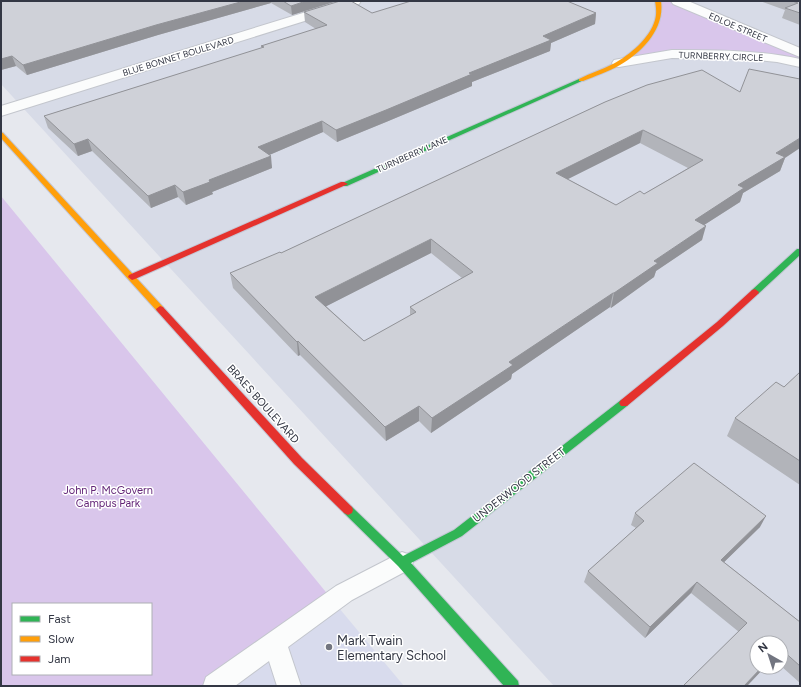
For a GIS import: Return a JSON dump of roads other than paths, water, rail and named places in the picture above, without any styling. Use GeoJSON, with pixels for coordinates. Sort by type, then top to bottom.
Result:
{"type":"FeatureCollection","features":[{"type":"Feature","properties":{"kind":"street","name":"BLUE BONNET BOULEVARD"},"geometry":{"type":"LineString","coordinates":[[1,111],[355,1]]}},
{"type":"Feature","properties":{"kind":"street","name":"TURNBERRY LANE"},"geometry":{"type":"LineString","coordinates":[[132,277],[619,64],[655,30],[658,18],[658,1]]}},
{"type":"Feature","properties":{"kind":"street","name":"EDLOE STREET"},"geometry":{"type":"LineString","coordinates":[[677,1],[800,53]]}},
{"type":"Feature","properties":{"kind":"street","name":"TURNBERRY CIRCLE"},"geometry":{"type":"LineString","coordinates":[[619,64],[672,54],[746,55],[777,58],[800,63]]}},
{"type":"Feature","properties":{"kind":"street","name":"BRAES BOULEVARD"},"geometry":{"type":"LineString","coordinates":[[1,134],[298,461],[402,562],[513,686]]}},
{"type":"Feature","properties":{"kind":"street","name":"UNDERWOOD STREET"},"geometry":{"type":"LineString","coordinates":[[402,562],[458,533],[582,436],[720,324],[800,251]]}},
{"type":"Feature","properties":{"kind":"lane","name":"UNDERWOOD STREET"},"geometry":{"type":"LineString","coordinates":[[215,686],[344,593],[402,562]]}},
{"type":"Feature","properties":{"kind":"lane"},"geometry":{"type":"LineString","coordinates":[[275,644],[289,686]]}},
{"type":"Feature","properties":{"kind":"place","name":"Mark Twain Elementary School"},"geometry":{"type":"Point","coordinates":[329,647]}},
{"type":"Feature","properties":{"kind":"park label","name":"John P. McGovern Campus Park"},"geometry":{"type":"Point","coordinates":[108,496]}}]}
